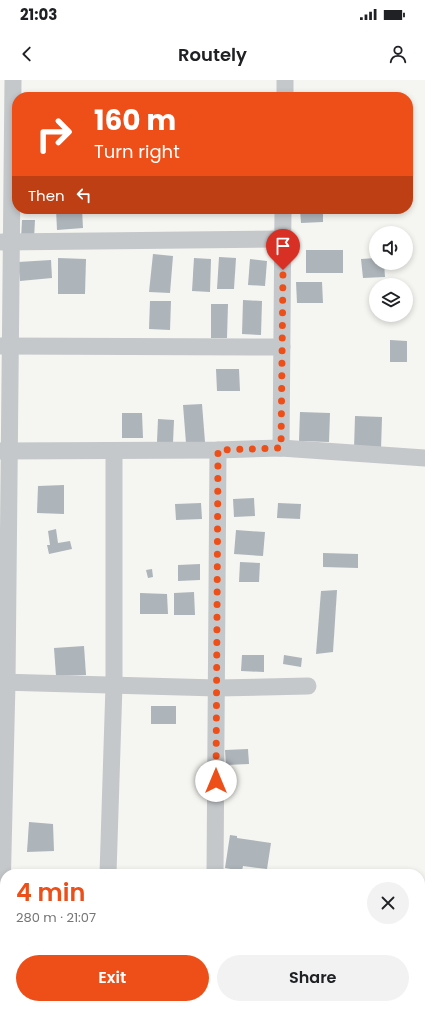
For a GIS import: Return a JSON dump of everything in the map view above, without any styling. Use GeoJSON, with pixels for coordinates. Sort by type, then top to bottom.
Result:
{"type":"FeatureCollection","features":[{"type":"Feature","properties":{"kind":"street"},"geometry":{"type":"LineString","coordinates":[[12,92],[13,80]]}},
{"type":"Feature","properties":{"kind":"street"},"geometry":{"type":"LineString","coordinates":[[285,80],[285,92]]}},
{"type":"Feature","properties":{"kind":"street"},"geometry":{"type":"LineString","coordinates":[[2,869],[6,242],[12,100]]}},
{"type":"Feature","properties":{"kind":"street"},"geometry":{"type":"LineString","coordinates":[[281,448],[283,214]]}},
{"type":"Feature","properties":{"kind":"street"},"geometry":{"type":"LineString","coordinates":[[6,242],[284,239]]}},
{"type":"Feature","properties":{"kind":"street"},"geometry":{"type":"LineString","coordinates":[[5,346],[282,347]]}},
{"type":"Feature","properties":{"kind":"street"},"geometry":{"type":"LineString","coordinates":[[4,451],[218,450],[281,448],[425,458]]}},
{"type":"Feature","properties":{"kind":"street"},"geometry":{"type":"LineString","coordinates":[[216,869],[218,450]]}},
{"type":"Feature","properties":{"kind":"street"},"geometry":{"type":"LineString","coordinates":[[108,869],[114,685],[114,451]]}},
{"type":"Feature","properties":{"kind":"street"},"geometry":{"type":"LineString","coordinates":[[4,682],[217,688],[308,686]]}},
{"type":"Feature","properties":{"kind":"building"},"geometry":{"type":"Polygon","coordinates":[[[56,214],[82,214],[83,228],[57,230],[56,214]]]}},
{"type":"Feature","properties":{"kind":"building"},"geometry":{"type":"Polygon","coordinates":[[[300,214],[323,214],[323,222],[301,223],[300,214]]]}},
{"type":"Feature","properties":{"kind":"building"},"geometry":{"type":"Polygon","coordinates":[[[22,220],[35,220],[34,239],[21,239],[22,220]]]}},
{"type":"Feature","properties":{"kind":"building"},"geometry":{"type":"Polygon","coordinates":[[[306,250],[343,250],[343,273],[306,273],[306,250]]]}},
{"type":"Feature","properties":{"kind":"building"},"geometry":{"type":"Polygon","coordinates":[[[153,254],[173,256],[170,293],[149,292],[153,254]]]}},
{"type":"Feature","properties":{"kind":"building"},"geometry":{"type":"Polygon","coordinates":[[[219,257],[236,258],[234,289],[217,289],[219,257]]]}},
{"type":"Feature","properties":{"kind":"building"},"geometry":{"type":"Polygon","coordinates":[[[58,258],[86,259],[85,294],[58,294],[58,258]]]}},
{"type":"Feature","properties":{"kind":"building"},"geometry":{"type":"Polygon","coordinates":[[[194,258],[211,259],[210,292],[192,291],[194,258]]]}},
{"type":"Feature","properties":{"kind":"building"},"geometry":{"type":"Polygon","coordinates":[[[369,258],[369,270],[384,270],[385,277],[363,278],[361,259],[369,258]]]}},
{"type":"Feature","properties":{"kind":"building"},"geometry":{"type":"Polygon","coordinates":[[[250,259],[267,261],[265,286],[248,285],[250,259]]]}},
{"type":"Feature","properties":{"kind":"building"},"geometry":{"type":"Polygon","coordinates":[[[51,260],[52,278],[20,281],[18,262],[51,260]]]}},
{"type":"Feature","properties":{"kind":"building"},"geometry":{"type":"Polygon","coordinates":[[[296,282],[322,282],[323,303],[297,303],[296,282]]]}},
{"type":"Feature","properties":{"kind":"building"},"geometry":{"type":"Polygon","coordinates":[[[243,300],[262,301],[261,335],[242,334],[243,300]]]}},
{"type":"Feature","properties":{"kind":"building"},"geometry":{"type":"Polygon","coordinates":[[[150,301],[171,301],[170,330],[149,329],[150,301]]]}},
{"type":"Feature","properties":{"kind":"building"},"geometry":{"type":"Polygon","coordinates":[[[211,304],[228,304],[227,338],[211,338],[211,304]]]}},
{"type":"Feature","properties":{"kind":"building"},"geometry":{"type":"Polygon","coordinates":[[[390,340],[407,341],[407,362],[390,362],[390,340]]]}},
{"type":"Feature","properties":{"kind":"building"},"geometry":{"type":"Polygon","coordinates":[[[216,369],[239,369],[240,391],[217,391],[216,369]]]}},
{"type":"Feature","properties":{"kind":"building"},"geometry":{"type":"Polygon","coordinates":[[[202,404],[205,442],[186,443],[183,405],[202,404]]]}},
{"type":"Feature","properties":{"kind":"building"},"geometry":{"type":"Polygon","coordinates":[[[300,412],[330,413],[329,442],[299,441],[300,412]]]}},
{"type":"Feature","properties":{"kind":"building"},"geometry":{"type":"Polygon","coordinates":[[[122,413],[142,413],[143,438],[122,438],[122,413]]]}},
{"type":"Feature","properties":{"kind":"building"},"geometry":{"type":"Polygon","coordinates":[[[355,416],[382,417],[381,449],[354,448],[355,416]]]}},
{"type":"Feature","properties":{"kind":"building"},"geometry":{"type":"Polygon","coordinates":[[[158,419],[174,420],[173,443],[157,442],[158,419]]]}},
{"type":"Feature","properties":{"kind":"building"},"geometry":{"type":"Polygon","coordinates":[[[64,485],[64,514],[37,513],[38,486],[64,485]]]}},
{"type":"Feature","properties":{"kind":"building"},"geometry":{"type":"Polygon","coordinates":[[[254,498],[255,516],[234,517],[233,499],[254,498]]]}},
{"type":"Feature","properties":{"kind":"building"},"geometry":{"type":"Polygon","coordinates":[[[201,503],[202,519],[176,520],[175,504],[201,503]]]}},
{"type":"Feature","properties":{"kind":"building"},"geometry":{"type":"Polygon","coordinates":[[[278,503],[301,504],[300,519],[277,518],[278,503]]]}},
{"type":"Feature","properties":{"kind":"building"},"geometry":{"type":"Polygon","coordinates":[[[56,529],[58,543],[70,541],[72,549],[49,554],[47,545],[50,545],[48,531],[56,529]]]}},
{"type":"Feature","properties":{"kind":"building"},"geometry":{"type":"Polygon","coordinates":[[[236,530],[265,532],[263,556],[234,554],[236,530]]]}},
{"type":"Feature","properties":{"kind":"building"},"geometry":{"type":"Polygon","coordinates":[[[323,553],[358,554],[358,568],[323,567],[323,553]]]}},
{"type":"Feature","properties":{"kind":"building"},"geometry":{"type":"Polygon","coordinates":[[[240,562],[260,563],[259,582],[239,582],[240,562]]]}},
{"type":"Feature","properties":{"kind":"building"},"geometry":{"type":"Polygon","coordinates":[[[200,564],[200,580],[178,581],[178,565],[200,564]]]}},
{"type":"Feature","properties":{"kind":"building"},"geometry":{"type":"Polygon","coordinates":[[[152,569],[153,577],[148,578],[146,570],[152,569]]]}},
{"type":"Feature","properties":{"kind":"building"},"geometry":{"type":"Polygon","coordinates":[[[337,590],[333,652],[316,654],[321,591],[337,590]]]}},
{"type":"Feature","properties":{"kind":"building"},"geometry":{"type":"Polygon","coordinates":[[[194,592],[195,615],[174,615],[174,593],[194,592]]]}},
{"type":"Feature","properties":{"kind":"building"},"geometry":{"type":"Polygon","coordinates":[[[140,593],[167,594],[168,614],[140,614],[140,593]]]}},
{"type":"Feature","properties":{"kind":"building"},"geometry":{"type":"Polygon","coordinates":[[[84,646],[86,675],[56,676],[54,648],[84,646]]]}},
{"type":"Feature","properties":{"kind":"building"},"geometry":{"type":"Polygon","coordinates":[[[242,655],[264,655],[264,672],[241,671],[242,655]]]}},
{"type":"Feature","properties":{"kind":"building"},"geometry":{"type":"Polygon","coordinates":[[[284,655],[302,658],[301,667],[283,664],[284,655]]]}},
{"type":"Feature","properties":{"kind":"building"},"geometry":{"type":"Polygon","coordinates":[[[151,706],[176,706],[176,724],[151,724],[151,706]]]}},
{"type":"Feature","properties":{"kind":"building"},"geometry":{"type":"Polygon","coordinates":[[[248,749],[249,764],[226,765],[225,750],[248,749]]]}},
{"type":"Feature","properties":{"kind":"building"},"geometry":{"type":"Polygon","coordinates":[[[29,822],[53,824],[54,851],[27,852],[29,822]]]}},
{"type":"Feature","properties":{"kind":"building"},"geometry":{"type":"Polygon","coordinates":[[[230,835],[237,836],[237,838],[271,843],[267,869],[243,866],[242,869],[225,868],[230,835]]]}},
{"type":"Feature","properties":{"kind":"route"},"geometry":{"type":"LineString","coordinates":[[216,781],[218,450],[281,448],[283,270]]}}]}
